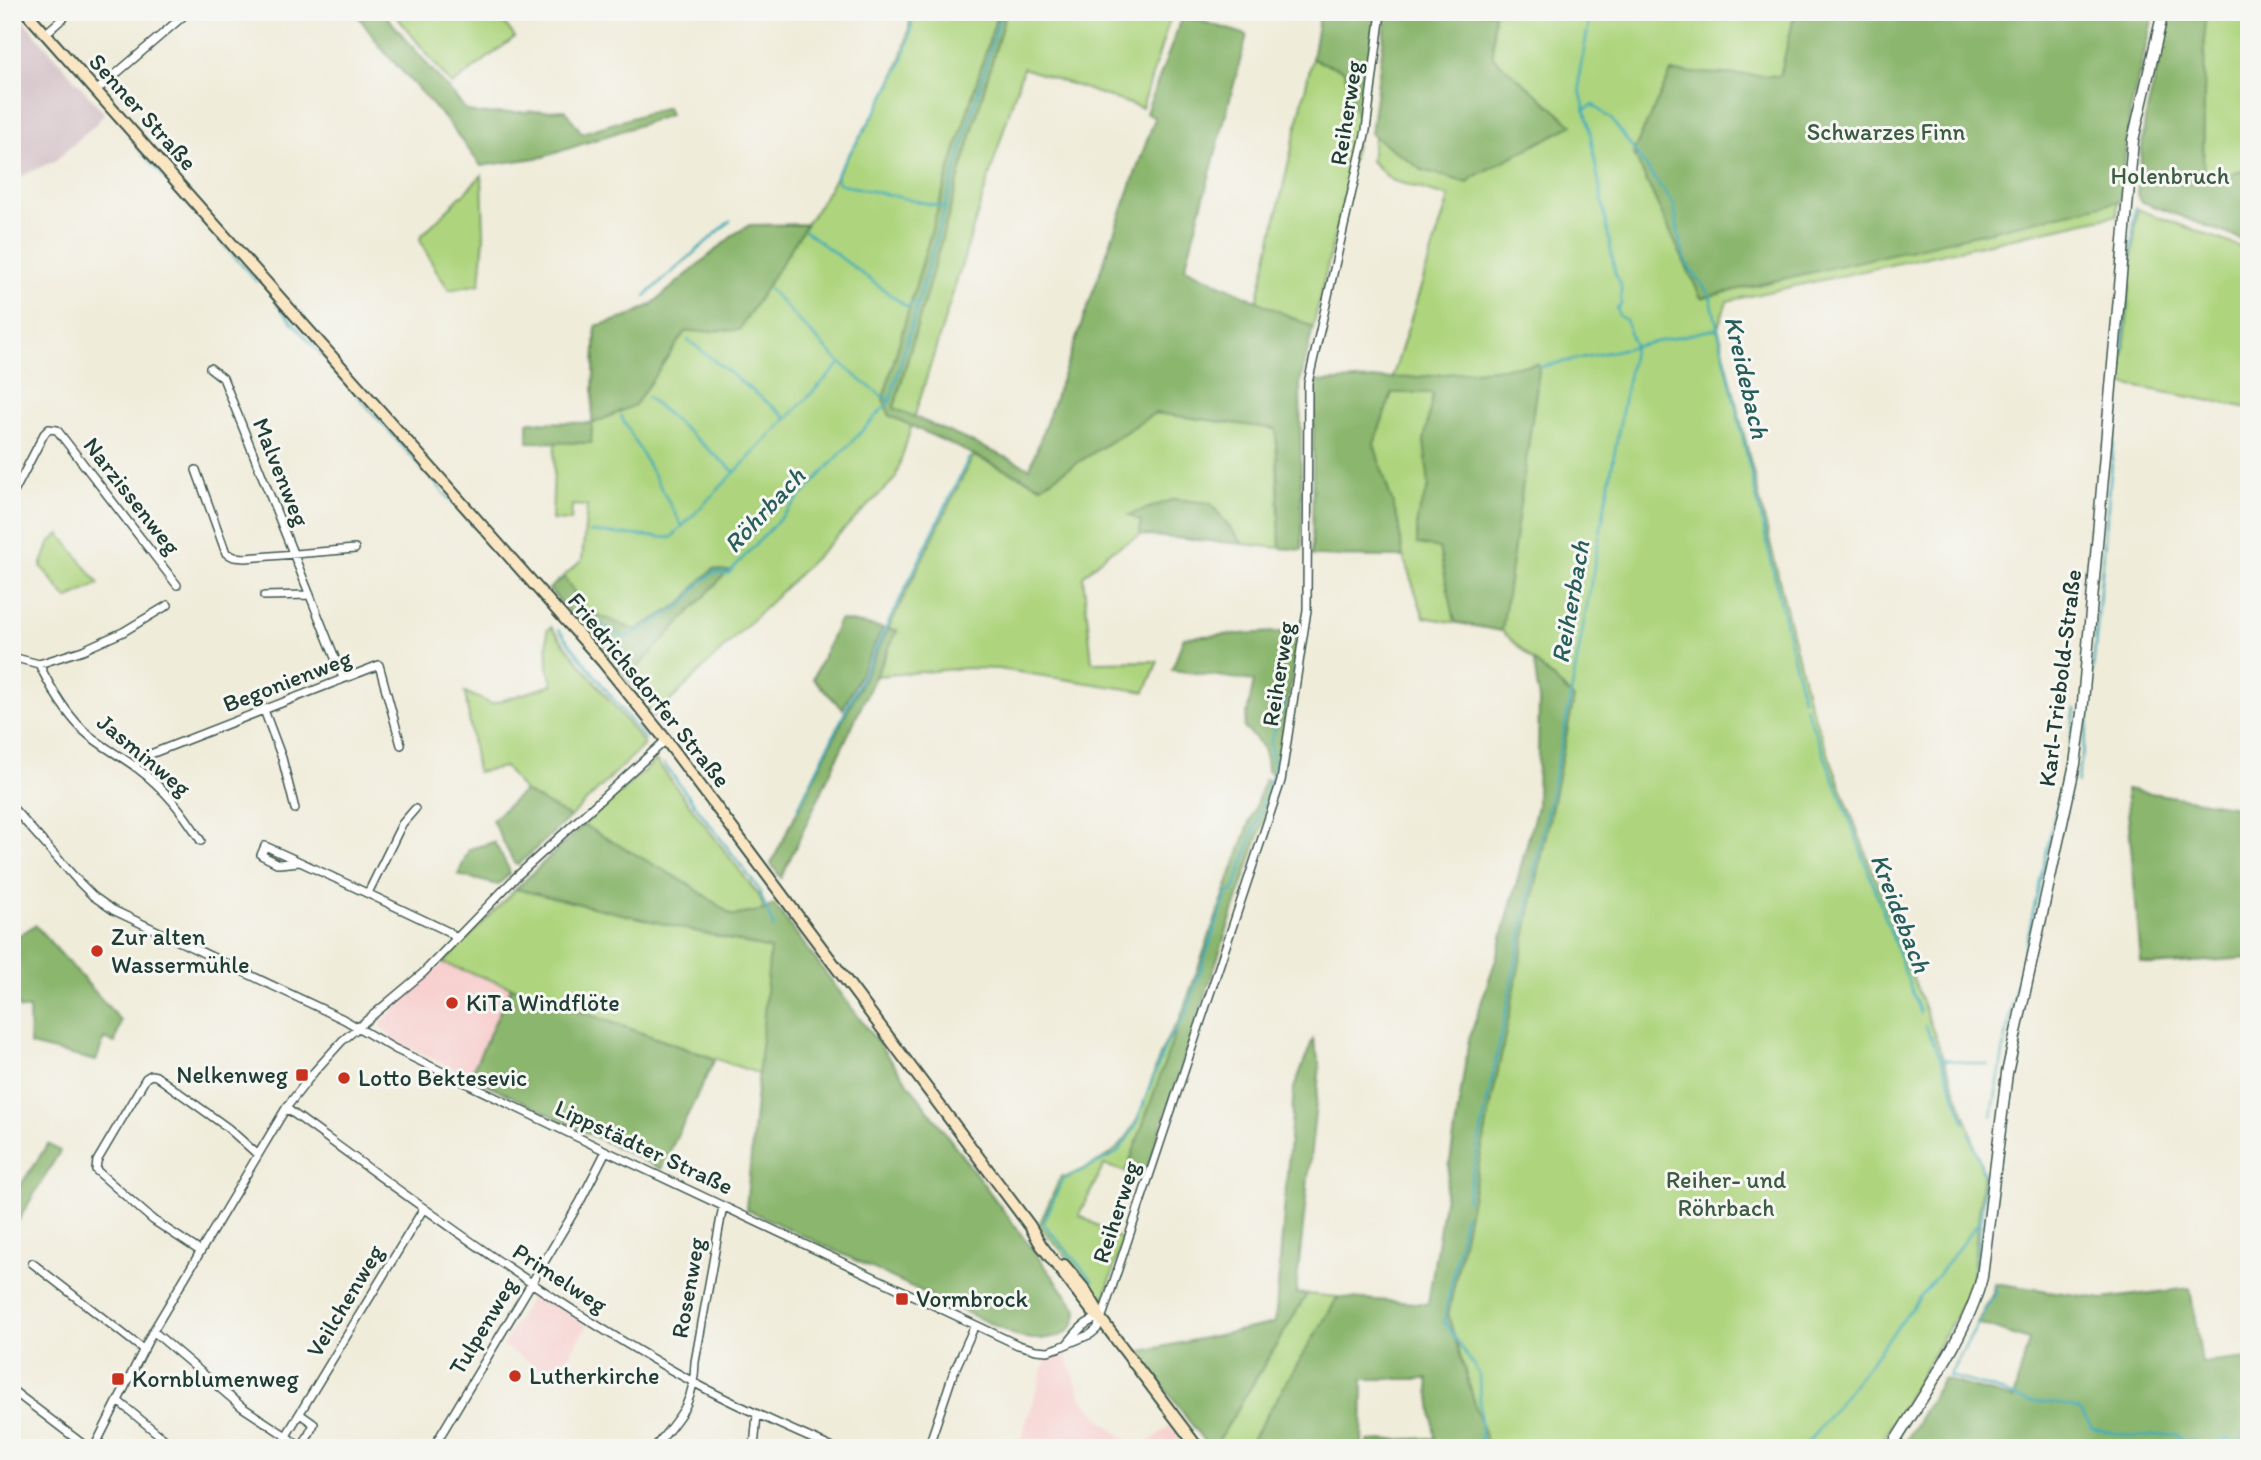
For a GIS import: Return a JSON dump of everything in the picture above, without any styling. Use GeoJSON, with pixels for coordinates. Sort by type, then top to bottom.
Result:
{"type":"FeatureCollection","features":[{"type":"Feature","properties":{"kind":"main road","name":"Senner Straße"},"geometry":{"type":"LineString","coordinates":[[26,12],[201,208]]}},
{"type":"Feature","properties":{"kind":"main road","name":"Friedrichsdorfer Straße"},"geometry":{"type":"LineString","coordinates":[[201,208],[604,662],[666,740],[1030,1226],[1071,1285],[1100,1318],[1198,1448]]}},
{"type":"Feature","properties":{"kind":"street"},"geometry":{"type":"LineString","coordinates":[[45,33],[70,12]]}},
{"type":"Feature","properties":{"kind":"street"},"geometry":{"type":"LineString","coordinates":[[96,91],[188,12]]}},
{"type":"Feature","properties":{"kind":"street","name":"Reiherweg"},"geometry":{"type":"LineString","coordinates":[[1100,1318],[1281,780],[1307,610],[1308,383],[1366,130],[1381,12]]}},
{"type":"Feature","properties":{"kind":"street","name":"Karl-Triebold-Straße"},"geometry":{"type":"LineString","coordinates":[[1891,1448],[1961,1331],[1978,1296],[1982,1277],[2007,1073],[2081,726],[2133,139],[2162,12]]}},
{"type":"Feature","properties":{"kind":"street","name":"Malvenweg"},"geometry":{"type":"LineString","coordinates":[[210,368],[223,378],[343,678]]}},
{"type":"Feature","properties":{"kind":"street","name":"Narzissenweg"},"geometry":{"type":"LineString","coordinates":[[12,496],[44,434],[49,429],[57,430],[177,585]]}},
{"type":"Feature","properties":{"kind":"street"},"geometry":{"type":"LineString","coordinates":[[196,470],[226,553],[234,557],[355,548]]}},
{"type":"Feature","properties":{"kind":"street"},"geometry":{"type":"LineString","coordinates":[[264,596],[310,595]]}},
{"type":"Feature","properties":{"kind":"street"},"geometry":{"type":"LineString","coordinates":[[12,657],[39,664],[108,640],[168,605]]}},
{"type":"Feature","properties":{"kind":"street","name":"Jasminweg"},"geometry":{"type":"LineString","coordinates":[[39,664],[71,716],[83,730],[171,797],[201,841]]}},
{"type":"Feature","properties":{"kind":"street","name":"Begonienweg"},"geometry":{"type":"LineString","coordinates":[[135,767],[143,757],[379,665],[401,745]]}},
{"type":"Feature","properties":{"kind":"street"},"geometry":{"type":"LineString","coordinates":[[264,710],[282,758],[295,808]]}},
{"type":"Feature","properties":{"kind":"street"},"geometry":{"type":"LineString","coordinates":[[94,1448],[153,1331],[257,1154],[286,1108],[330,1053],[423,973],[517,876],[666,740]]}},
{"type":"Feature","properties":{"kind":"street","name":"Lippstädter Straße"},"geometry":{"type":"LineString","coordinates":[[12,807],[77,880],[110,908],[606,1151],[975,1325],[1018,1345],[1048,1351],[1066,1345],[1083,1325],[1100,1318]]}},
{"type":"Feature","properties":{"kind":"street"},"geometry":{"type":"LineString","coordinates":[[368,893],[401,824],[415,809]]}},
{"type":"Feature","properties":{"kind":"street"},"geometry":{"type":"LineString","coordinates":[[300,862],[279,864],[261,855],[265,846],[368,893],[449,932],[457,939]]}},
{"type":"Feature","properties":{"kind":"street"},"geometry":{"type":"LineString","coordinates":[[200,1251],[153,1220],[96,1170],[97,1161],[146,1078],[156,1076],[228,1128],[257,1154]]}},
{"type":"Feature","properties":{"kind":"street","name":"Primelweg"},"geometry":{"type":"LineString","coordinates":[[286,1108],[531,1284],[624,1343],[694,1383],[833,1448]]}},
{"type":"Feature","properties":{"kind":"street","name":"Tulpenweg"},"geometry":{"type":"LineString","coordinates":[[433,1448],[580,1202],[606,1151]]}},
{"type":"Feature","properties":{"kind":"street","name":"Rosenweg"},"geometry":{"type":"LineString","coordinates":[[654,1448],[691,1399],[695,1362],[723,1206]]}},
{"type":"Feature","properties":{"kind":"street","name":"Veilchenweg"},"geometry":{"type":"LineString","coordinates":[[286,1436],[424,1208]]}},
{"type":"Feature","properties":{"kind":"street"},"geometry":{"type":"LineString","coordinates":[[32,1263],[144,1350]]}},
{"type":"Feature","properties":{"kind":"street"},"geometry":{"type":"LineString","coordinates":[[928,1448],[953,1374],[975,1325]]}},
{"type":"Feature","properties":{"kind":"street"},"geometry":{"type":"LineString","coordinates":[[153,1331],[242,1407],[302,1448],[314,1424],[300,1414]]}},
{"type":"Feature","properties":{"kind":"street"},"geometry":{"type":"LineString","coordinates":[[12,1390],[88,1448]]}},
{"type":"Feature","properties":{"kind":"street"},"geometry":{"type":"LineString","coordinates":[[118,1401],[176,1448]]}},
{"type":"Feature","properties":{"kind":"street"},"geometry":{"type":"LineString","coordinates":[[754,1448],[757,1414]]}},
{"type":"Feature","properties":{"kind":"shaded area"},"geometry":{"type":"Polygon","coordinates":[[[12,12],[16,12],[104,113],[97,123],[56,160],[12,181],[12,12]]]}},
{"type":"Feature","properties":{"kind":"shaded area","name":"KiTa Windflöte"},"geometry":{"type":"Polygon","coordinates":[[[443,963],[511,987],[470,1076],[390,1039],[391,1036],[381,1028],[383,1020],[443,963]]]}},
{"type":"Feature","properties":{"kind":"shaded area"},"geometry":{"type":"Polygon","coordinates":[[[540,1296],[587,1326],[556,1377],[502,1346],[531,1297],[540,1296]]]}},
{"type":"Feature","properties":{"kind":"shaded area"},"geometry":{"type":"Polygon","coordinates":[[[1066,1356],[1082,1398],[1122,1437],[1142,1447],[1170,1426],[1186,1448],[1018,1448],[1046,1360],[1066,1356]]]}},
{"type":"Feature","properties":{"kind":"green space"},"geometry":{"type":"Polygon","coordinates":[[[355,12],[383,12],[466,110],[477,114],[565,110],[582,133],[667,107],[670,115],[543,157],[481,166],[447,121],[383,50],[355,12]]]}},
{"type":"Feature","properties":{"kind":"green space"},"geometry":{"type":"Polygon","coordinates":[[[393,12],[496,12],[515,37],[452,85],[393,12]]]}},
{"type":"Feature","properties":{"kind":"green space"},"geometry":{"type":"Polygon","coordinates":[[[911,12],[1172,12],[1142,108],[1023,68],[895,479],[654,717],[610,658],[549,589],[582,560],[587,506],[572,505],[571,521],[552,520],[555,442],[591,443],[596,326],[628,317],[651,305],[736,233],[750,225],[806,224],[895,75],[908,34],[911,12]]]}},
{"type":"Feature","properties":{"kind":"green space"},"geometry":{"type":"Polygon","coordinates":[[[998,12],[1006,12],[894,408],[1030,468],[1155,118],[1146,113],[1184,12],[1192,12],[1191,18],[1247,35],[1185,268],[1313,327],[1300,384],[1302,550],[1280,548],[1276,429],[1155,413],[1041,486],[890,416],[883,399],[998,12]]]}},
{"type":"Feature","properties":{"kind":"green space"},"geometry":{"type":"Polygon","coordinates":[[[1320,12],[1376,12],[1360,127],[1344,70],[1312,59],[1320,12]]]}},
{"type":"Feature","properties":{"kind":"green space"},"geometry":{"type":"Polygon","coordinates":[[[1387,12],[1494,12],[1493,57],[1573,125],[1473,177],[1468,183],[1422,170],[1371,134],[1387,12]]]}},
{"type":"Feature","properties":{"kind":"green space","name":"Reiher- und Röhrbach"},"geometry":{"type":"Polygon","coordinates":[[[1390,12],[2152,12],[2125,128],[2117,215],[1727,301],[1718,327],[1809,703],[1969,1126],[1983,1173],[1971,1290],[1878,1448],[1484,1448],[1485,1437],[1445,1305],[1574,698],[1502,631],[1424,617],[1373,469],[1370,448],[1395,378],[1392,379],[1449,197],[1391,180],[1371,161],[1390,12]]]}},
{"type":"Feature","properties":{"kind":"green space","name":"Schwarzes Finn"},"geometry":{"type":"Polygon","coordinates":[[[1795,12],[2154,12],[2130,113],[2120,201],[1701,298],[1633,152],[1671,72],[1780,76],[1795,12]]]}},
{"type":"Feature","properties":{"kind":"green space","name":"Holenbruch"},"geometry":{"type":"Polygon","coordinates":[[[2171,12],[2205,12],[2203,180],[2249,170],[2249,242],[2140,201],[2137,195],[2145,120],[2171,12]]]}},
{"type":"Feature","properties":{"kind":"green space"},"geometry":{"type":"Polygon","coordinates":[[[2205,12],[2249,12],[2249,170],[2203,180],[2205,12]]]}},
{"type":"Feature","properties":{"kind":"green space"},"geometry":{"type":"Polygon","coordinates":[[[1312,59],[1344,70],[1360,127],[1313,327],[1257,302],[1312,59]]]}},
{"type":"Feature","properties":{"kind":"green space"},"geometry":{"type":"Polygon","coordinates":[[[482,175],[484,237],[480,284],[449,290],[420,240],[421,236],[482,175]]]}},
{"type":"Feature","properties":{"kind":"green space"},"geometry":{"type":"Polygon","coordinates":[[[2137,209],[2249,250],[2249,408],[2121,384],[2137,209]]]}},
{"type":"Feature","properties":{"kind":"green space"},"geometry":{"type":"Polygon","coordinates":[[[750,225],[806,225],[739,330],[685,332],[635,405],[592,424],[591,443],[528,442],[528,422],[592,423],[596,326],[628,317],[651,305],[736,233],[750,225]]]}},
{"type":"Feature","properties":{"kind":"green space"},"geometry":{"type":"Polygon","coordinates":[[[1538,364],[1502,631],[1455,622],[1439,548],[1417,544],[1417,517],[1429,486],[1424,441],[1433,393],[1392,393],[1374,444],[1398,521],[1403,557],[1312,556],[1314,382],[1418,377],[1538,364]]]}},
{"type":"Feature","properties":{"kind":"green space"},"geometry":{"type":"Polygon","coordinates":[[[1155,413],[1276,429],[1280,548],[1243,544],[1210,503],[1130,516],[1141,521],[1140,535],[1108,553],[1083,576],[1092,662],[1158,661],[1145,692],[999,669],[967,668],[876,676],[897,631],[888,629],[973,456],[1041,486],[1155,413]]]}},
{"type":"Feature","properties":{"kind":"green space"},"geometry":{"type":"Polygon","coordinates":[[[1174,499],[1210,503],[1243,544],[1140,535],[1141,521],[1129,515],[1174,499]]]}},
{"type":"Feature","properties":{"kind":"green space"},"geometry":{"type":"Polygon","coordinates":[[[60,534],[99,584],[67,599],[41,566],[50,542],[60,534]]]}},
{"type":"Feature","properties":{"kind":"green space"},"geometry":{"type":"Polygon","coordinates":[[[713,569],[728,571],[628,678],[549,589],[564,577],[587,611],[635,630],[682,603],[713,569]]]}},
{"type":"Feature","properties":{"kind":"green space"},"geometry":{"type":"Polygon","coordinates":[[[839,620],[883,628],[843,709],[813,679],[839,620]]]}},
{"type":"Feature","properties":{"kind":"green space"},"geometry":{"type":"Polygon","coordinates":[[[551,627],[644,743],[570,817],[524,791],[505,767],[477,772],[465,692],[491,704],[552,685],[548,666],[547,630],[551,627]]]}},
{"type":"Feature","properties":{"kind":"green space"},"geometry":{"type":"Polygon","coordinates":[[[888,629],[897,630],[781,878],[771,864],[888,629]]]}},
{"type":"Feature","properties":{"kind":"green space"},"geometry":{"type":"Polygon","coordinates":[[[1298,631],[1277,775],[1267,771],[1262,746],[1244,728],[1254,681],[1172,670],[1184,637],[1298,631]]]}},
{"type":"Feature","properties":{"kind":"green space"},"geometry":{"type":"Polygon","coordinates":[[[1534,661],[1574,698],[1448,1316],[1485,1437],[1484,1448],[1367,1448],[1368,1441],[1435,1438],[1428,1379],[1363,1379],[1362,1448],[1247,1448],[1338,1297],[1428,1304],[1469,1039],[1498,953],[1537,806],[1539,700],[1534,661]]]}},
{"type":"Feature","properties":{"kind":"green space"},"geometry":{"type":"Polygon","coordinates":[[[657,762],[760,897],[764,910],[733,916],[690,885],[583,825],[657,762]]]}},
{"type":"Feature","properties":{"kind":"green space"},"geometry":{"type":"Polygon","coordinates":[[[1265,779],[1276,784],[1144,1178],[1126,1172],[1265,779]]]}},
{"type":"Feature","properties":{"kind":"green space"},"geometry":{"type":"Polygon","coordinates":[[[2126,789],[2249,809],[2249,958],[2152,965],[2141,962],[2126,789]]]}},
{"type":"Feature","properties":{"kind":"green space"},"geometry":{"type":"Polygon","coordinates":[[[524,791],[570,817],[518,865],[514,863],[492,820],[524,791]]]}},
{"type":"Feature","properties":{"kind":"green space"},"geometry":{"type":"Polygon","coordinates":[[[583,825],[690,885],[733,916],[764,910],[774,904],[1077,1309],[1071,1328],[1048,1339],[1019,1337],[746,1209],[770,949],[516,889],[583,825]]]}},
{"type":"Feature","properties":{"kind":"green space"},"geometry":{"type":"Polygon","coordinates":[[[494,842],[509,869],[509,874],[498,885],[458,875],[469,849],[494,842]]]}},
{"type":"Feature","properties":{"kind":"green space"},"geometry":{"type":"Polygon","coordinates":[[[516,889],[771,949],[759,1074],[443,963],[516,889]]]}},
{"type":"Feature","properties":{"kind":"green space"},"geometry":{"type":"Polygon","coordinates":[[[35,925],[121,1021],[115,1043],[104,1039],[96,1061],[30,1045],[29,1009],[20,1009],[12,995],[12,940],[35,925]]]}},
{"type":"Feature","properties":{"kind":"green space"},"geometry":{"type":"Polygon","coordinates":[[[511,987],[715,1059],[661,1169],[470,1076],[511,987]]]}},
{"type":"Feature","properties":{"kind":"green space"},"geometry":{"type":"Polygon","coordinates":[[[1180,1020],[1126,1172],[1104,1165],[1079,1215],[1123,1240],[1104,1299],[1039,1225],[1061,1176],[1067,1177],[1104,1158],[1127,1136],[1136,1121],[1162,1052],[1180,1020]]]}},
{"type":"Feature","properties":{"kind":"green space"},"geometry":{"type":"Polygon","coordinates":[[[1313,1039],[1320,1065],[1296,1293],[1307,1294],[1214,1448],[1209,1448],[1138,1352],[1275,1323],[1294,1088],[1313,1039]]]}},
{"type":"Feature","properties":{"kind":"green space"},"geometry":{"type":"Polygon","coordinates":[[[48,1144],[60,1151],[12,1231],[12,1198],[48,1144]]]}},
{"type":"Feature","properties":{"kind":"green space"},"geometry":{"type":"Polygon","coordinates":[[[1994,1283],[2103,1299],[2190,1288],[2202,1363],[2249,1358],[2249,1448],[1902,1448],[1943,1379],[2013,1399],[2029,1340],[1977,1323],[1993,1293],[1994,1283]]]}},
{"type":"Feature","properties":{"kind":"green space"},"geometry":{"type":"Polygon","coordinates":[[[1307,1294],[1338,1297],[1247,1448],[1214,1448],[1307,1294]]]}},
{"type":"Feature","properties":{"kind":"waterway"},"geometry":{"type":"LineString","coordinates":[[913,12],[909,40],[896,74],[836,175],[838,182],[844,185],[943,207]]}},
{"type":"Feature","properties":{"kind":"waterway","name":"Röhrbach"},"geometry":{"type":"LineString","coordinates":[[576,615],[587,616],[624,638],[684,604],[700,583],[714,572],[728,574],[890,401],[1001,12]]}},
{"type":"Feature","properties":{"kind":"waterway","name":"Reiherbach"},"geometry":{"type":"LineString","coordinates":[[1467,1200],[1566,721],[1634,345],[1626,320],[1619,316],[1617,309],[1621,305],[1621,286],[1615,273],[1580,90],[1579,76],[1591,12]]}},
{"type":"Feature","properties":{"kind":"waterway","name":"Kreidebach"},"geometry":{"type":"LineString","coordinates":[[1584,110],[1593,105],[1612,120],[1674,205],[1680,243],[1687,265],[1710,295],[1803,699]]}},
{"type":"Feature","properties":{"kind":"waterway"},"geometry":{"type":"LineString","coordinates":[[137,147],[257,282]]}},
{"type":"Feature","properties":{"kind":"waterway"},"geometry":{"type":"LineString","coordinates":[[2077,783],[2088,724],[2135,208]]}},
{"type":"Feature","properties":{"kind":"waterway"},"geometry":{"type":"LineString","coordinates":[[645,296],[730,221]]}},
{"type":"Feature","properties":{"kind":"waterway"},"geometry":{"type":"LineString","coordinates":[[805,231],[907,307],[916,302]]}},
{"type":"Feature","properties":{"kind":"waterway"},"geometry":{"type":"LineString","coordinates":[[769,289],[841,363],[890,401]]}},
{"type":"Feature","properties":{"kind":"waterway"},"geometry":{"type":"LineString","coordinates":[[277,305],[475,528]]}},
{"type":"Feature","properties":{"kind":"waterway"},"geometry":{"type":"LineString","coordinates":[[1540,367],[1715,329]]}},
{"type":"Feature","properties":{"kind":"waterway"},"geometry":{"type":"LineString","coordinates":[[688,340],[787,418]]}},
{"type":"Feature","properties":{"kind":"waterway"},"geometry":{"type":"LineString","coordinates":[[590,532],[671,538],[841,363]]}},
{"type":"Feature","properties":{"kind":"waterway"},"geometry":{"type":"LineString","coordinates":[[647,397],[735,472]]}},
{"type":"Feature","properties":{"kind":"waterway"},"geometry":{"type":"LineString","coordinates":[[621,416],[682,526]]}},
{"type":"Feature","properties":{"kind":"waterway"},"geometry":{"type":"LineString","coordinates":[[798,808],[969,458]]}},
{"type":"Feature","properties":{"kind":"waterway","name":"Röhrbach"},"geometry":{"type":"LineString","coordinates":[[559,630],[645,739]]}},
{"type":"Feature","properties":{"kind":"waterway"},"geometry":{"type":"LineString","coordinates":[[1093,1281],[1043,1223],[1063,1179],[1117,1153],[1134,1129],[1166,1044],[1185,1016],[1227,893],[1234,890],[1274,770],[1270,743],[1285,700]]}},
{"type":"Feature","properties":{"kind":"waterway","name":"Kreidebach"},"geometry":{"type":"LineString","coordinates":[[1805,707],[1848,815],[1920,1013]]}},
{"type":"Feature","properties":{"kind":"waterway"},"geometry":{"type":"LineString","coordinates":[[1992,1116],[2009,1020],[2069,752],[2075,709]]}},
{"type":"Feature","properties":{"kind":"waterway","name":"Röhrbach"},"geometry":{"type":"LineString","coordinates":[[664,764],[758,888],[774,928]]}},
{"type":"Feature","properties":{"kind":"waterway","name":"Kreidebach"},"geometry":{"type":"LineString","coordinates":[[1925,1025],[1965,1123]]}},
{"type":"Feature","properties":{"kind":"waterway"},"geometry":{"type":"LineString","coordinates":[[1941,1059],[1988,1065]]}},
{"type":"Feature","properties":{"kind":"waterway","name":"Kreidebach"},"geometry":{"type":"LineString","coordinates":[[1969,1133],[1985,1176],[1976,1270]]}},
{"type":"Feature","properties":{"kind":"waterway","name":"Reiherbach"},"geometry":{"type":"LineString","coordinates":[[1465,1214],[1444,1321],[1479,1374],[1479,1448]]}},
{"type":"Feature","properties":{"kind":"waterway"},"geometry":{"type":"LineString","coordinates":[[1804,1448],[1981,1219]]}},
{"type":"Feature","properties":{"kind":"waterway","name":"Kreidebach"},"geometry":{"type":"LineString","coordinates":[[1996,1285],[1995,1293],[1949,1376],[2024,1400],[2072,1407],[2080,1411],[2094,1429],[2135,1437],[2176,1434],[2184,1442],[2193,1440],[2199,1448]]}},
{"type":"Feature","properties":{"kind":"waterway","name":"Kreidebach"},"geometry":{"type":"LineString","coordinates":[[2214,1448],[2226,1438],[2239,1444],[2243,1440],[2245,1428],[2249,1425]]}},
{"type":"Feature","properties":{"kind":"place","name":"Zur alten Wassermühle"},"geometry":{"type":"Point","coordinates":[97,951]}},
{"type":"Feature","properties":{"kind":"place","name":"KiTa Windflöte"},"geometry":{"type":"Point","coordinates":[452,1003]}},
{"type":"Feature","properties":{"kind":"place","name":"Nelkenweg"},"geometry":{"type":"Point","coordinates":[302,1075]}},
{"type":"Feature","properties":{"kind":"place","name":"Lotto Bektesevic"},"geometry":{"type":"Point","coordinates":[344,1078]}},
{"type":"Feature","properties":{"kind":"place","name":"Vormbrock"},"geometry":{"type":"Point","coordinates":[902,1299]}},
{"type":"Feature","properties":{"kind":"place","name":"Lutherkirche"},"geometry":{"type":"Point","coordinates":[515,1376]}},
{"type":"Feature","properties":{"kind":"place","name":"Kornblumenweg"},"geometry":{"type":"Point","coordinates":[118,1379]}}]}
